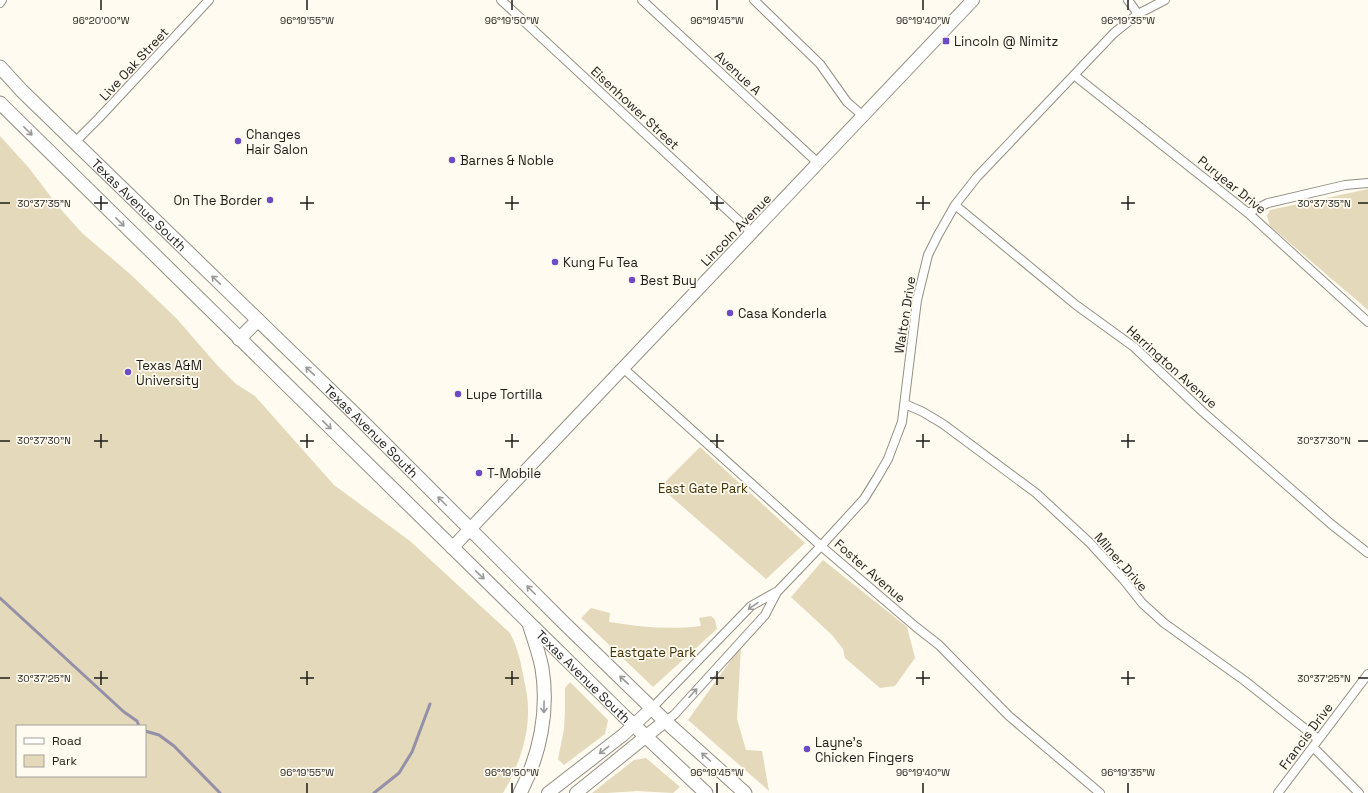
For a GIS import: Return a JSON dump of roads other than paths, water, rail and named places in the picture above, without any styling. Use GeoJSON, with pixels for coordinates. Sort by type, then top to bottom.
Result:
{"type":"FeatureCollection","features":[{"type":"Feature","properties":{"kind":"main road","name":"Texas Avenue South"},"geometry":{"type":"LineString","coordinates":[[0,67],[22,92],[258,320],[563,622],[652,708],[745,793]]}},
{"type":"Feature","properties":{"kind":"main road","name":"Texas Avenue South"},"geometry":{"type":"LineString","coordinates":[[0,104],[634,726],[706,793]]}},
{"type":"Feature","properties":{"kind":"main road"},"geometry":{"type":"LineString","coordinates":[[239,339],[258,320]]}},
{"type":"Feature","properties":{"kind":"main road"},"geometry":{"type":"LineString","coordinates":[[520,793],[531,771],[538,750],[544,715],[542,668],[528,622]]}},
{"type":"Feature","properties":{"kind":"street","name":"Live Oak Street"},"geometry":{"type":"LineString","coordinates":[[74,143],[209,0]]}},
{"type":"Feature","properties":{"kind":"street","name":"Eisenhower Street"},"geometry":{"type":"LineString","coordinates":[[501,0],[752,233]]}},
{"type":"Feature","properties":{"kind":"street","name":"Avenue A"},"geometry":{"type":"LineString","coordinates":[[642,0],[818,163]]}},
{"type":"Feature","properties":{"kind":"street"},"geometry":{"type":"LineString","coordinates":[[754,0],[820,64],[847,102],[862,115]]}},
{"type":"Feature","properties":{"kind":"street","name":"Lincoln Avenue"},"geometry":{"type":"LineString","coordinates":[[452,548],[752,233],[862,115],[973,0]]}},
{"type":"Feature","properties":{"kind":"street"},"geometry":{"type":"LineString","coordinates":[[1128,0],[1138,14]]}},
{"type":"Feature","properties":{"kind":"street","name":"Walton Drive"},"geometry":{"type":"LineString","coordinates":[[666,721],[674,715],[765,614],[777,592],[864,499],[888,459],[897,439],[902,422],[917,300],[922,276],[928,255],[955,205],[978,177],[1114,33],[1138,14],[1165,0]]}},
{"type":"Feature","properties":{"kind":"street","name":"Puryear Drive"},"geometry":{"type":"LineString","coordinates":[[1074,75],[1248,213],[1368,322]]}},
{"type":"Feature","properties":{"kind":"street"},"geometry":{"type":"LineString","coordinates":[[1248,213],[1268,204],[1345,185],[1368,183]]}},
{"type":"Feature","properties":{"kind":"street","name":"Harrington Avenue"},"geometry":{"type":"LineString","coordinates":[[955,205],[1076,304],[1134,348],[1203,412],[1331,524],[1368,553]]}},
{"type":"Feature","properties":{"kind":"street","name":"Foster Avenue"},"geometry":{"type":"LineString","coordinates":[[623,368],[821,546],[939,645],[1009,716],[1100,793]]}},
{"type":"Feature","properties":{"kind":"street","name":"Milner Drive"},"geometry":{"type":"LineString","coordinates":[[905,404],[944,424],[1036,493],[1090,543],[1123,579],[1142,603],[1164,623],[1245,681],[1318,739]]}},
{"type":"Feature","properties":{"kind":"street","name":"Walton Drive"},"geometry":{"type":"LineString","coordinates":[[652,708],[751,606],[777,592]]}},
{"type":"Feature","properties":{"kind":"street","name":"Francis Drive"},"geometry":{"type":"LineString","coordinates":[[1278,793],[1368,674]]}},
{"type":"Feature","properties":{"kind":"street"},"geometry":{"type":"LineString","coordinates":[[548,793],[634,726],[652,708]]}},
{"type":"Feature","properties":{"kind":"street"},"geometry":{"type":"LineString","coordinates":[[576,793],[666,721]]}},
{"type":"Feature","properties":{"kind":"street"},"geometry":{"type":"LineString","coordinates":[[1313,747],[1359,793]]}},
{"type":"Feature","properties":{"kind":"waterway"},"geometry":{"type":"LineString","coordinates":[[0,598],[124,712],[137,721],[139,725]]}},
{"type":"Feature","properties":{"kind":"waterway"},"geometry":{"type":"LineString","coordinates":[[374,793],[399,773],[412,752],[430,704]]}},
{"type":"Feature","properties":{"kind":"waterway"},"geometry":{"type":"LineString","coordinates":[[146,731],[159,735],[174,746],[220,793]]}},
{"type":"Feature","properties":{"kind":"place","name":"Lincoln @ Nimitz"},"geometry":{"type":"Point","coordinates":[946,41]}},
{"type":"Feature","properties":{"kind":"place","name":"Changes Hair Salon"},"geometry":{"type":"Point","coordinates":[238,141]}},
{"type":"Feature","properties":{"kind":"place","name":"Barnes & Noble"},"geometry":{"type":"Point","coordinates":[452,160]}},
{"type":"Feature","properties":{"kind":"place","name":"On The Border"},"geometry":{"type":"Point","coordinates":[270,200]}},
{"type":"Feature","properties":{"kind":"place","name":"Kung Fu Tea"},"geometry":{"type":"Point","coordinates":[555,262]}},
{"type":"Feature","properties":{"kind":"place","name":"Best Buy"},"geometry":{"type":"Point","coordinates":[632,280]}},
{"type":"Feature","properties":{"kind":"place","name":"Casa Konderla"},"geometry":{"type":"Point","coordinates":[730,313]}},
{"type":"Feature","properties":{"kind":"place","name":"Texas A&M University"},"geometry":{"type":"Point","coordinates":[128,372]}},
{"type":"Feature","properties":{"kind":"place","name":"Lupe Tortilla"},"geometry":{"type":"Point","coordinates":[458,394]}},
{"type":"Feature","properties":{"kind":"place","name":"T-Mobile"},"geometry":{"type":"Point","coordinates":[479,473]}},
{"type":"Feature","properties":{"kind":"place","name":"Layne's Chicken Fingers"},"geometry":{"type":"Point","coordinates":[807,749]}},
{"type":"Feature","properties":{"kind":"park label","name":"East Gate Park"},"geometry":{"type":"Point","coordinates":[703,488]}},
{"type":"Feature","properties":{"kind":"park label","name":"Eastgate Park"},"geometry":{"type":"Point","coordinates":[653,652]}}]}
